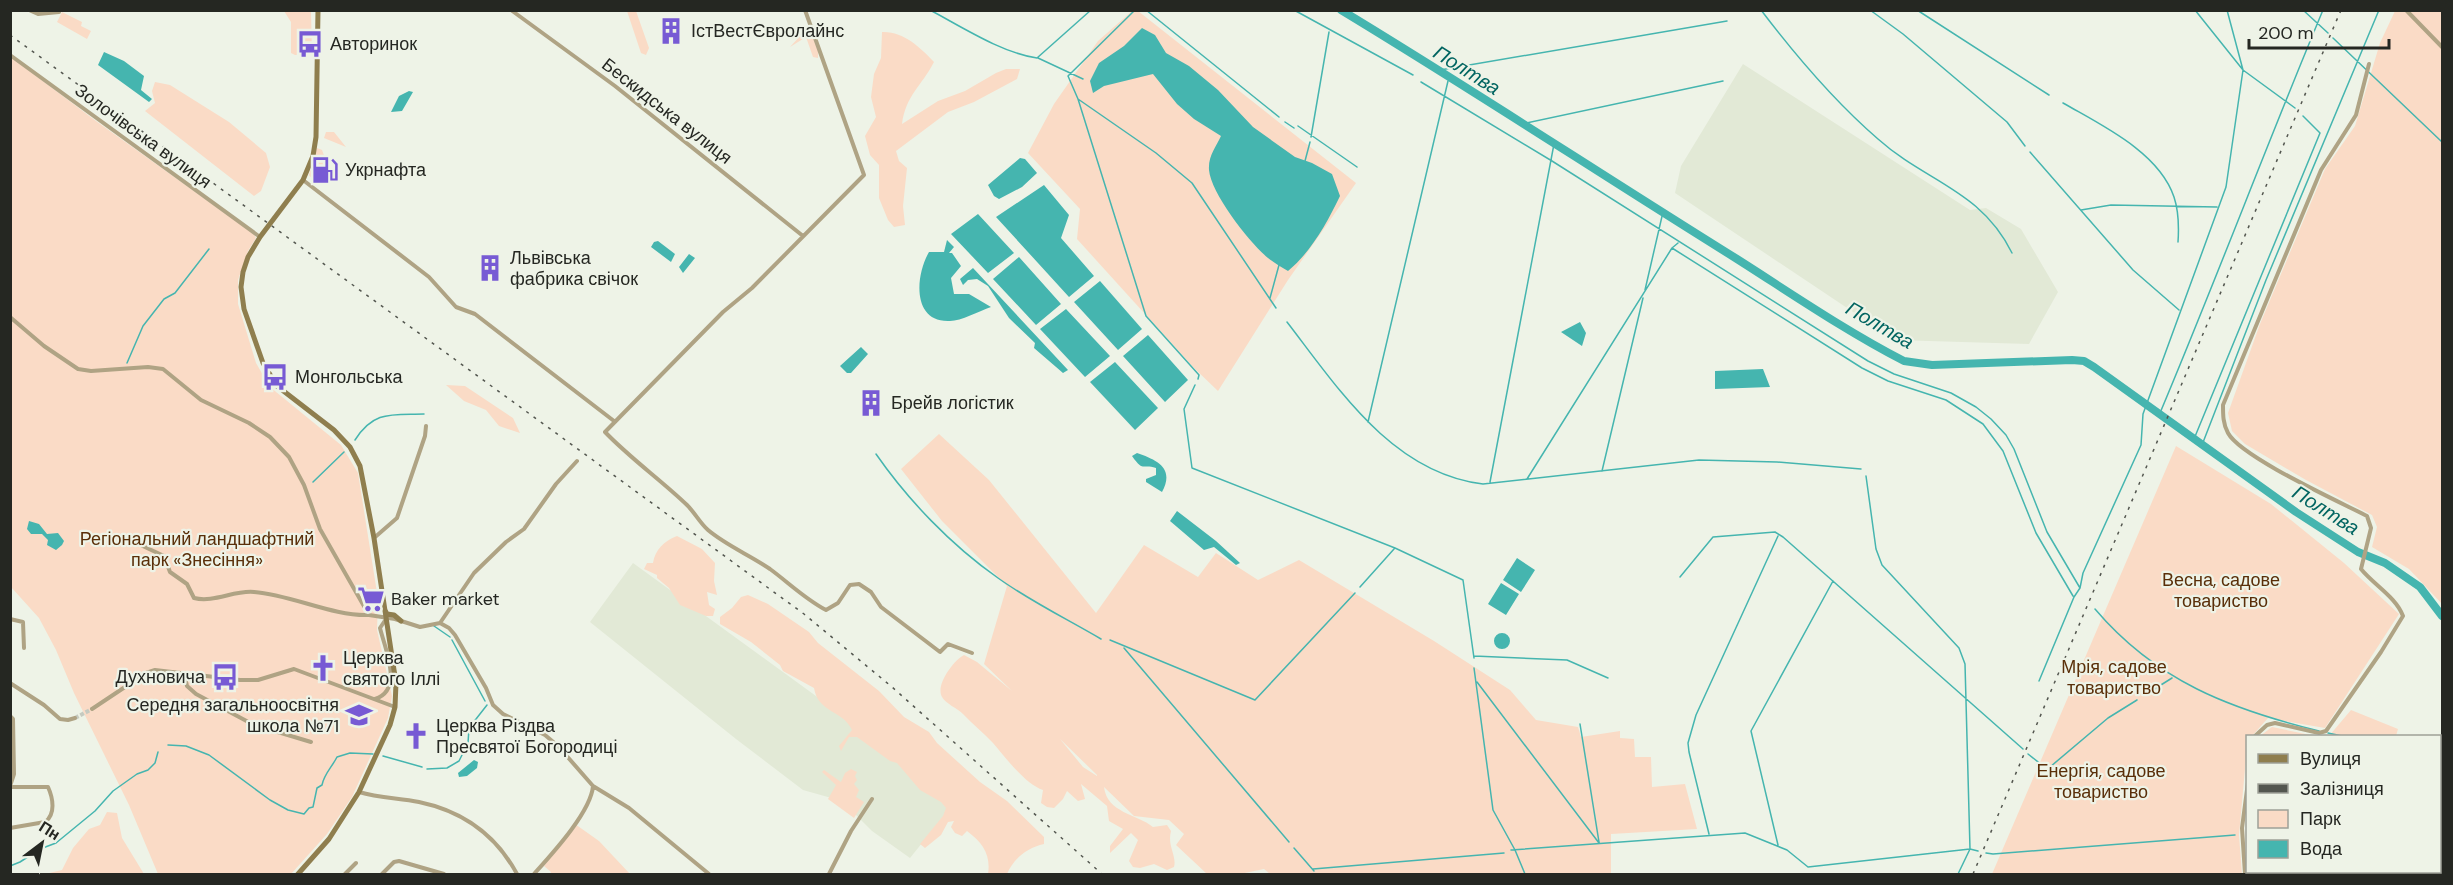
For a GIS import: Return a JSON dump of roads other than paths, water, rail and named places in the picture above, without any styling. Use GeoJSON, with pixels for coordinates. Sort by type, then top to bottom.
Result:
{"type":"FeatureCollection","features":[{"type":"Feature","properties":{"kind":"main road"},"geometry":{"type":"LineString","coordinates":[[298,874],[329,839],[358,792],[390,725],[395,707],[396,682],[365,483],[360,466],[350,447],[334,430],[277,386],[263,363],[244,309],[241,287],[248,257],[260,237],[303,180],[313,156],[316,137],[318,10]]}},
{"type":"Feature","properties":{"kind":"main road"},"geometry":{"type":"LineString","coordinates":[[384,609],[387,614],[394,615],[401,621]]}},
{"type":"Feature","properties":{"kind":"main road"},"geometry":{"type":"LineString","coordinates":[[388,632],[392,624],[401,621]]}},
{"type":"Feature","properties":{"kind":"street"},"geometry":{"type":"LineString","coordinates":[[29,10],[38,14],[59,12]]}},
{"type":"Feature","properties":{"kind":"street","name":"Бескидська вулиця"},"geometry":{"type":"LineString","coordinates":[[511,10],[615,86],[803,237]]}},
{"type":"Feature","properties":{"kind":"street"},"geometry":{"type":"LineString","coordinates":[[805,10],[864,175],[605,432],[625,452],[650,470],[707,529],[770,569],[812,603],[826,610],[838,603],[850,585],[859,585],[871,592],[881,608],[940,652],[948,644],[972,653]]}},
{"type":"Feature","properties":{"kind":"street"},"geometry":{"type":"LineString","coordinates":[[2406,10],[2442,47]]}},
{"type":"Feature","properties":{"kind":"street","name":"Золочівська вулиця"},"geometry":{"type":"LineString","coordinates":[[10,55],[260,237]]}},
{"type":"Feature","properties":{"kind":"street"},"geometry":{"type":"LineString","coordinates":[[2256,735],[2267,725],[2275,723],[2319,733],[2326,731],[2403,616],[2399,606],[2370,581],[2361,569],[2371,528],[2367,516],[2272,467],[2238,445],[2228,433],[2223,420],[2223,405],[2321,170],[2356,115],[2369,64]]}},
{"type":"Feature","properties":{"kind":"street"},"geometry":{"type":"LineString","coordinates":[[303,180],[429,278],[456,307],[475,314],[614,421]]}},
{"type":"Feature","properties":{"kind":"street"},"geometry":{"type":"LineString","coordinates":[[10,316],[44,346],[78,369],[91,371],[148,367],[162,369],[201,400],[249,423],[270,437],[289,457],[304,485],[320,529],[369,615]]}},
{"type":"Feature","properties":{"kind":"street"},"geometry":{"type":"LineString","coordinates":[[374,538],[397,518],[425,436],[426,426]]}},
{"type":"Feature","properties":{"kind":"street"},"geometry":{"type":"LineString","coordinates":[[440,623],[474,573],[524,529],[556,484],[577,461]]}},
{"type":"Feature","properties":{"kind":"street"},"geometry":{"type":"LineString","coordinates":[[130,540],[164,556],[170,572],[187,585],[194,598],[204,600],[250,591],[287,596],[356,615],[369,615],[420,627],[440,623],[449,628],[486,688],[493,705],[502,714],[545,735],[558,746],[593,786],[638,814],[709,874]]}},
{"type":"Feature","properties":{"kind":"street"},"geometry":{"type":"LineString","coordinates":[[10,619],[23,622],[24,648]]}},
{"type":"Feature","properties":{"kind":"street"},"geometry":{"type":"LineString","coordinates":[[373,700],[381,697],[391,685],[380,628],[386,619]]}},
{"type":"Feature","properties":{"kind":"street"},"geometry":{"type":"LineString","coordinates":[[92,709],[151,670],[258,680],[294,669],[395,707]]}},
{"type":"Feature","properties":{"kind":"street"},"geometry":{"type":"LineString","coordinates":[[184,673],[187,686],[196,694],[254,725],[311,742]]}},
{"type":"Feature","properties":{"kind":"street"},"geometry":{"type":"LineString","coordinates":[[10,683],[44,705],[60,719],[75,718]]}},
{"type":"Feature","properties":{"kind":"street"},"geometry":{"type":"LineString","coordinates":[[10,716],[13,719],[14,774],[10,786],[44,785],[50,790],[52,811],[49,820],[45,822],[10,828]]}},
{"type":"Feature","properties":{"kind":"street"},"geometry":{"type":"LineString","coordinates":[[534,874],[579,817],[592,793],[593,786]]}},
{"type":"Feature","properties":{"kind":"street"},"geometry":{"type":"LineString","coordinates":[[2245,874],[2242,828],[2246,791]]}},
{"type":"Feature","properties":{"kind":"street"},"geometry":{"type":"LineString","coordinates":[[358,792],[418,802],[463,816],[503,853],[517,874]]}},
{"type":"Feature","properties":{"kind":"street"},"geometry":{"type":"LineString","coordinates":[[829,874],[851,831],[872,799]]}},
{"type":"Feature","properties":{"kind":"street"},"geometry":{"type":"LineString","coordinates":[[382,874],[394,862],[399,861],[444,874]]}},
{"type":"Feature","properties":{"kind":"street"},"geometry":{"type":"LineString","coordinates":[[345,874],[356,863]]}},
{"type":"Feature","properties":{"kind":"water"},"geometry":{"type":"Polygon","coordinates":[[[1142,28],[1155,35],[1166,53],[1189,66],[1218,90],[1253,127],[1295,157],[1332,174],[1340,196],[1318,236],[1288,271],[1268,258],[1251,241],[1232,217],[1211,180],[1209,165],[1211,156],[1221,136],[1194,119],[1177,104],[1153,74],[1104,86],[1093,93],[1090,81],[1099,63],[1124,46],[1142,28]]]}},
{"type":"Feature","properties":{"kind":"water"},"geometry":{"type":"Polygon","coordinates":[[[104,52],[124,61],[144,76],[141,90],[152,99],[149,102],[98,65],[104,52]]]}},
{"type":"Feature","properties":{"kind":"water"},"geometry":{"type":"Polygon","coordinates":[[[409,91],[413,92],[402,111],[391,112],[399,96],[409,91]]]}},
{"type":"Feature","properties":{"kind":"water"},"geometry":{"type":"Polygon","coordinates":[[[1020,158],[1025,159],[1037,173],[1022,187],[999,199],[994,196],[988,185],[1020,158]]]}},
{"type":"Feature","properties":{"kind":"water"},"geometry":{"type":"Polygon","coordinates":[[[1044,185],[1069,215],[1061,238],[1094,276],[1069,297],[996,217],[1044,185]]]}},
{"type":"Feature","properties":{"kind":"water"},"geometry":{"type":"Polygon","coordinates":[[[978,214],[1014,253],[988,273],[951,234],[978,214]]]}},
{"type":"Feature","properties":{"kind":"water"},"geometry":{"type":"Polygon","coordinates":[[[947,240],[954,247],[949,253],[952,253],[961,266],[951,278],[954,294],[969,294],[991,307],[954,321],[938,320],[929,314],[923,306],[919,285],[924,262],[929,252],[944,252],[947,240]]]}},
{"type":"Feature","properties":{"kind":"water"},"geometry":{"type":"Polygon","coordinates":[[[658,241],[675,254],[671,262],[651,247],[654,242],[658,241]]]}},
{"type":"Feature","properties":{"kind":"water"},"geometry":{"type":"Polygon","coordinates":[[[689,254],[695,258],[683,273],[679,267],[689,254]]]}},
{"type":"Feature","properties":{"kind":"water"},"geometry":{"type":"Polygon","coordinates":[[[1019,257],[1061,304],[1036,325],[993,279],[1019,257]]]}},
{"type":"Feature","properties":{"kind":"water"},"geometry":{"type":"Polygon","coordinates":[[[973,268],[1068,370],[1063,373],[1034,348],[1035,343],[1009,318],[988,286],[977,279],[968,280],[963,285],[960,279],[973,268]]]}},
{"type":"Feature","properties":{"kind":"water"},"geometry":{"type":"Polygon","coordinates":[[[1100,281],[1142,329],[1118,350],[1074,302],[1100,281]]]}},
{"type":"Feature","properties":{"kind":"water"},"geometry":{"type":"Polygon","coordinates":[[[1066,309],[1110,356],[1085,377],[1040,329],[1066,309]]]}},
{"type":"Feature","properties":{"kind":"water"},"geometry":{"type":"Polygon","coordinates":[[[1580,322],[1586,333],[1582,346],[1561,332],[1580,322]]]}},
{"type":"Feature","properties":{"kind":"water"},"geometry":{"type":"Polygon","coordinates":[[[1148,335],[1188,380],[1165,402],[1123,356],[1148,335]]]}},
{"type":"Feature","properties":{"kind":"water"},"geometry":{"type":"Polygon","coordinates":[[[861,347],[868,354],[851,373],[847,373],[840,366],[861,347]]]}},
{"type":"Feature","properties":{"kind":"water"},"geometry":{"type":"Polygon","coordinates":[[[1115,362],[1158,408],[1135,430],[1090,382],[1115,362]]]}},
{"type":"Feature","properties":{"kind":"water"},"geometry":{"type":"Polygon","coordinates":[[[1763,369],[1770,387],[1715,389],[1715,371],[1763,369]]]}},
{"type":"Feature","properties":{"kind":"water"},"geometry":{"type":"Polygon","coordinates":[[[1137,453],[1162,466],[1166,477],[1162,492],[1146,482],[1146,479],[1156,475],[1156,468],[1139,464],[1132,456],[1137,453]]]}},
{"type":"Feature","properties":{"kind":"water"},"geometry":{"type":"Polygon","coordinates":[[[1177,511],[1240,563],[1236,565],[1214,547],[1204,550],[1170,521],[1177,511]]]}},
{"type":"Feature","properties":{"kind":"water"},"geometry":{"type":"Polygon","coordinates":[[[29,521],[39,524],[47,534],[58,533],[64,541],[62,545],[56,550],[47,545],[48,540],[42,534],[31,534],[27,529],[29,521]]]}},
{"type":"Feature","properties":{"kind":"water"},"geometry":{"type":"Polygon","coordinates":[[[1517,558],[1535,570],[1521,592],[1503,580],[1517,558]]]}},
{"type":"Feature","properties":{"kind":"water"},"geometry":{"type":"Polygon","coordinates":[[[1501,583],[1519,594],[1506,615],[1488,604],[1501,583]]]}},
{"type":"Feature","properties":{"kind":"water"},"geometry":{"type":"Polygon","coordinates":[[[1502,633],[1508,635],[1510,641],[1508,647],[1502,649],[1496,647],[1494,641],[1496,635],[1502,633]]]}},
{"type":"Feature","properties":{"kind":"water"},"geometry":{"type":"Polygon","coordinates":[[[474,760],[478,762],[477,768],[467,776],[459,777],[458,773],[474,760]]]}},
{"type":"Feature","properties":{"kind":"waterway"},"geometry":{"type":"LineString","coordinates":[[930,10],[996,45],[1037,58],[1091,10]]}},
{"type":"Feature","properties":{"kind":"waterway"},"geometry":{"type":"LineString","coordinates":[[1135,10],[1068,76],[1078,99],[1156,153],[1192,183],[1276,308]]}},
{"type":"Feature","properties":{"kind":"waterway"},"geometry":{"type":"LineString","coordinates":[[1146,10],[1279,117]]}},
{"type":"Feature","properties":{"kind":"waterway"},"geometry":{"type":"LineString","coordinates":[[1294,10],[1413,75]]}},
{"type":"Feature","properties":{"kind":"waterway","name":"Полтва"},"geometry":{"type":"LineString","coordinates":[[1341,10],[1819,312],[1904,361],[1932,365],[2084,361],[2296,512],[2358,552],[2385,563],[2420,587],[2442,616]]}},
{"type":"Feature","properties":{"kind":"waterway"},"geometry":{"type":"LineString","coordinates":[[1761,10],[1802,61],[1846,109],[1896,154],[1969,201],[1985,215],[2012,253]]}},
{"type":"Feature","properties":{"kind":"waterway"},"geometry":{"type":"LineString","coordinates":[[1870,10],[1903,34],[2007,122],[2025,146]]}},
{"type":"Feature","properties":{"kind":"waterway"},"geometry":{"type":"LineString","coordinates":[[1917,10],[2049,95]]}},
{"type":"Feature","properties":{"kind":"waterway"},"geometry":{"type":"LineString","coordinates":[[2039,681],[2074,597],[2080,588],[2083,573],[2141,445],[2143,414],[2226,187],[2243,70],[2195,10]]}},
{"type":"Feature","properties":{"kind":"waterway"},"geometry":{"type":"LineString","coordinates":[[2227,10],[2243,70],[2295,108]]}},
{"type":"Feature","properties":{"kind":"waterway"},"geometry":{"type":"LineString","coordinates":[[2303,10],[2328,33]]}},
{"type":"Feature","properties":{"kind":"waterway"},"geometry":{"type":"LineString","coordinates":[[2160,413],[2323,10]]}},
{"type":"Feature","properties":{"kind":"waterway"},"geometry":{"type":"LineString","coordinates":[[2202,445],[2266,280],[2379,10]]}},
{"type":"Feature","properties":{"kind":"waterway"},"geometry":{"type":"LineString","coordinates":[[1440,70],[1727,21]]}},
{"type":"Feature","properties":{"kind":"waterway"},"geometry":{"type":"LineString","coordinates":[[1311,137],[1329,32]]}},
{"type":"Feature","properties":{"kind":"waterway"},"geometry":{"type":"LineString","coordinates":[[2333,38],[2442,142]]}},
{"type":"Feature","properties":{"kind":"waterway"},"geometry":{"type":"LineString","coordinates":[[1038,58],[1083,79]]}},
{"type":"Feature","properties":{"kind":"waterway"},"geometry":{"type":"LineString","coordinates":[[1368,422],[1448,81]]}},
{"type":"Feature","properties":{"kind":"waterway"},"geometry":{"type":"LineString","coordinates":[[1522,124],[1723,81]]}},
{"type":"Feature","properties":{"kind":"waterway"},"geometry":{"type":"LineString","coordinates":[[1421,82],[1552,161],[1868,361],[1894,374],[1951,393],[1976,407],[2006,435],[2014,449],[2047,532],[2080,588]]}},
{"type":"Feature","properties":{"kind":"waterway"},"geometry":{"type":"LineString","coordinates":[[1078,99],[1146,316],[1199,375],[1198,379]]}},
{"type":"Feature","properties":{"kind":"waterway"},"geometry":{"type":"LineString","coordinates":[[2063,103],[2127,141],[2156,166],[2174,197],[2177,208],[2178,242]]}},
{"type":"Feature","properties":{"kind":"waterway"},"geometry":{"type":"LineString","coordinates":[[2194,439],[2320,133],[2303,116]]}},
{"type":"Feature","properties":{"kind":"waterway"},"geometry":{"type":"LineString","coordinates":[[1285,122],[1294,128]]}},
{"type":"Feature","properties":{"kind":"waterway"},"geometry":{"type":"LineString","coordinates":[[1298,126],[1357,167]]}},
{"type":"Feature","properties":{"kind":"waterway"},"geometry":{"type":"LineString","coordinates":[[1305,161],[1310,142]]}},
{"type":"Feature","properties":{"kind":"waterway"},"geometry":{"type":"LineString","coordinates":[[1490,482],[1554,144]]}},
{"type":"Feature","properties":{"kind":"waterway"},"geometry":{"type":"LineString","coordinates":[[2030,152],[2133,270],[2179,310]]}},
{"type":"Feature","properties":{"kind":"waterway"},"geometry":{"type":"LineString","coordinates":[[2081,210],[2111,205],[2217,207]]}},
{"type":"Feature","properties":{"kind":"waterway"},"geometry":{"type":"LineString","coordinates":[[1645,290],[1663,212]]}},
{"type":"Feature","properties":{"kind":"waterway"},"geometry":{"type":"LineString","coordinates":[[1527,479],[1672,248],[1678,243]]}},
{"type":"Feature","properties":{"kind":"waterway"},"geometry":{"type":"LineString","coordinates":[[1672,248],[1862,368],[1888,381],[1946,400],[1983,424],[2003,451],[2036,533],[2073,596]]}},
{"type":"Feature","properties":{"kind":"waterway"},"geometry":{"type":"LineString","coordinates":[[127,363],[143,326],[164,299],[175,293],[209,249]]}},
{"type":"Feature","properties":{"kind":"waterway"},"geometry":{"type":"LineString","coordinates":[[1270,298],[1279,265]]}},
{"type":"Feature","properties":{"kind":"waterway"},"geometry":{"type":"LineString","coordinates":[[1602,471],[1643,298]]}},
{"type":"Feature","properties":{"kind":"waterway"},"geometry":{"type":"LineString","coordinates":[[1287,322],[1326,374],[1370,424],[1394,445],[1421,463],[1451,477],[1483,484],[1699,460],[1777,462],[1861,469]]}},
{"type":"Feature","properties":{"kind":"waterway"},"geometry":{"type":"LineString","coordinates":[[1195,385],[1184,409],[1192,468],[1395,548],[1463,580],[1474,658]]}},
{"type":"Feature","properties":{"kind":"waterway"},"geometry":{"type":"LineString","coordinates":[[355,440],[369,423],[377,419],[393,415],[424,414]]}},
{"type":"Feature","properties":{"kind":"waterway"},"geometry":{"type":"LineString","coordinates":[[313,482],[344,452]]}},
{"type":"Feature","properties":{"kind":"waterway"},"geometry":{"type":"LineString","coordinates":[[876,454],[931,521],[981,565],[1010,586],[1101,639]]}},
{"type":"Feature","properties":{"kind":"waterway"},"geometry":{"type":"LineString","coordinates":[[1866,476],[1876,549],[1882,565],[1959,648],[1965,664],[1970,849],[1958,874]]}},
{"type":"Feature","properties":{"kind":"waterway"},"geometry":{"type":"LineString","coordinates":[[1680,577],[1713,537],[1775,532],[2023,749]]}},
{"type":"Feature","properties":{"kind":"waterway"},"geometry":{"type":"LineString","coordinates":[[1709,834],[1688,743],[1696,715],[1778,536]]}},
{"type":"Feature","properties":{"kind":"waterway"},"geometry":{"type":"LineString","coordinates":[[1360,587],[1394,549]]}},
{"type":"Feature","properties":{"kind":"waterway"},"geometry":{"type":"LineString","coordinates":[[1778,845],[1751,731],[1833,581]]}},
{"type":"Feature","properties":{"kind":"waterway"},"geometry":{"type":"LineString","coordinates":[[1110,640],[1255,700],[1355,593]]}},
{"type":"Feature","properties":{"kind":"waterway"},"geometry":{"type":"LineString","coordinates":[[2095,609],[2118,634],[2143,655],[2196,689],[2255,713],[2319,731]]}},
{"type":"Feature","properties":{"kind":"waterway"},"geometry":{"type":"LineString","coordinates":[[434,626],[450,637]]}},
{"type":"Feature","properties":{"kind":"waterway"},"geometry":{"type":"LineString","coordinates":[[452,640],[485,701]]}},
{"type":"Feature","properties":{"kind":"waterway"},"geometry":{"type":"LineString","coordinates":[[1124,648],[1289,842]]}},
{"type":"Feature","properties":{"kind":"waterway"},"geometry":{"type":"LineString","coordinates":[[1474,656],[1567,660],[1608,678]]}},
{"type":"Feature","properties":{"kind":"waterway"},"geometry":{"type":"LineString","coordinates":[[1474,668],[1493,810],[1525,874]]}},
{"type":"Feature","properties":{"kind":"waterway"},"geometry":{"type":"LineString","coordinates":[[2145,695],[2172,678]]}},
{"type":"Feature","properties":{"kind":"waterway"},"geometry":{"type":"LineString","coordinates":[[1477,682],[1599,843]]}},
{"type":"Feature","properties":{"kind":"waterway"},"geometry":{"type":"LineString","coordinates":[[2028,754],[2042,765],[2050,767],[2108,718],[2137,700]]}},
{"type":"Feature","properties":{"kind":"waterway"},"geometry":{"type":"LineString","coordinates":[[427,769],[447,768],[459,761],[468,743],[469,728],[487,705]]}},
{"type":"Feature","properties":{"kind":"waterway"},"geometry":{"type":"LineString","coordinates":[[1580,724],[1599,842]]}},
{"type":"Feature","properties":{"kind":"waterway"},"geometry":{"type":"LineString","coordinates":[[2328,733],[2337,735]]}},
{"type":"Feature","properties":{"kind":"waterway"},"geometry":{"type":"LineString","coordinates":[[168,745],[186,746],[209,755],[270,800],[288,810],[304,814],[313,807],[317,788],[322,785],[337,757],[350,753],[373,754]]}},
{"type":"Feature","properties":{"kind":"waterway"},"geometry":{"type":"LineString","coordinates":[[10,866],[56,843],[95,811],[113,791],[137,774],[148,770],[155,763],[158,752]]}},
{"type":"Feature","properties":{"kind":"waterway"},"geometry":{"type":"LineString","coordinates":[[383,756],[422,767]]}},
{"type":"Feature","properties":{"kind":"waterway"},"geometry":{"type":"LineString","coordinates":[[1511,850],[1745,833],[1787,850],[1808,867],[1970,849],[1978,851]]}},
{"type":"Feature","properties":{"kind":"waterway"},"geometry":{"type":"LineString","coordinates":[[1986,853],[2235,835]]}},
{"type":"Feature","properties":{"kind":"waterway"},"geometry":{"type":"LineString","coordinates":[[1294,848],[1314,871]]}},
{"type":"Feature","properties":{"kind":"waterway"},"geometry":{"type":"LineString","coordinates":[[1313,869],[1504,853]]}},
{"type":"Feature","properties":{"kind":"tunnel"},"geometry":{"type":"LineString","coordinates":[[75,718],[92,709]]}},
{"type":"Feature","properties":{"kind":"railway"},"geometry":{"type":"LineString","coordinates":[[1973,874],[2341,10]]}},
{"type":"Feature","properties":{"kind":"railway"},"geometry":{"type":"LineString","coordinates":[[10,35],[804,614],[892,687],[1102,874]]}},
{"type":"Feature","properties":{"kind":"place","name":"ІстВестЄвролайнс"},"geometry":{"type":"Point","coordinates":[671,31]}},
{"type":"Feature","properties":{"kind":"place","name":"Авторинок"},"geometry":{"type":"Point","coordinates":[310,44]}},
{"type":"Feature","properties":{"kind":"place","name":"Укрнафта"},"geometry":{"type":"Point","coordinates":[325,170]}},
{"type":"Feature","properties":{"kind":"place","name":"Львівська фабрика свічок"},"geometry":{"type":"Point","coordinates":[490,268]}},
{"type":"Feature","properties":{"kind":"place","name":"Монгольська"},"geometry":{"type":"Point","coordinates":[275,377]}},
{"type":"Feature","properties":{"kind":"place","name":"Брейв логістик"},"geometry":{"type":"Point","coordinates":[871,403]}},
{"type":"Feature","properties":{"kind":"place","name":"Baker market"},"geometry":{"type":"Point","coordinates":[371,599]}},
{"type":"Feature","properties":{"kind":"place","name":"Церква святого Іллі"},"geometry":{"type":"Point","coordinates":[323,668]}},
{"type":"Feature","properties":{"kind":"place","name":"Духновича"},"geometry":{"type":"Point","coordinates":[225,677]}},
{"type":"Feature","properties":{"kind":"place","name":"Середня загальноосвітня школа №71"},"geometry":{"type":"Point","coordinates":[359,715]}},
{"type":"Feature","properties":{"kind":"place","name":"Церква Різдва Пресвятої Богородиці"},"geometry":{"type":"Point","coordinates":[416,736]}},
{"type":"Feature","properties":{"kind":"park label","name":"Регіональний ландшафтний парк «Знесіння»"},"geometry":{"type":"Point","coordinates":[197,549]}},
{"type":"Feature","properties":{"kind":"park label","name":"Весна, садове товариство"},"geometry":{"type":"Point","coordinates":[2221,590]}},
{"type":"Feature","properties":{"kind":"park label","name":"Мрія, садове товариство"},"geometry":{"type":"Point","coordinates":[2114,677]}},
{"type":"Feature","properties":{"kind":"park label","name":"Енергія, садове товариство"},"geometry":{"type":"Point","coordinates":[2101,781]}}]}
